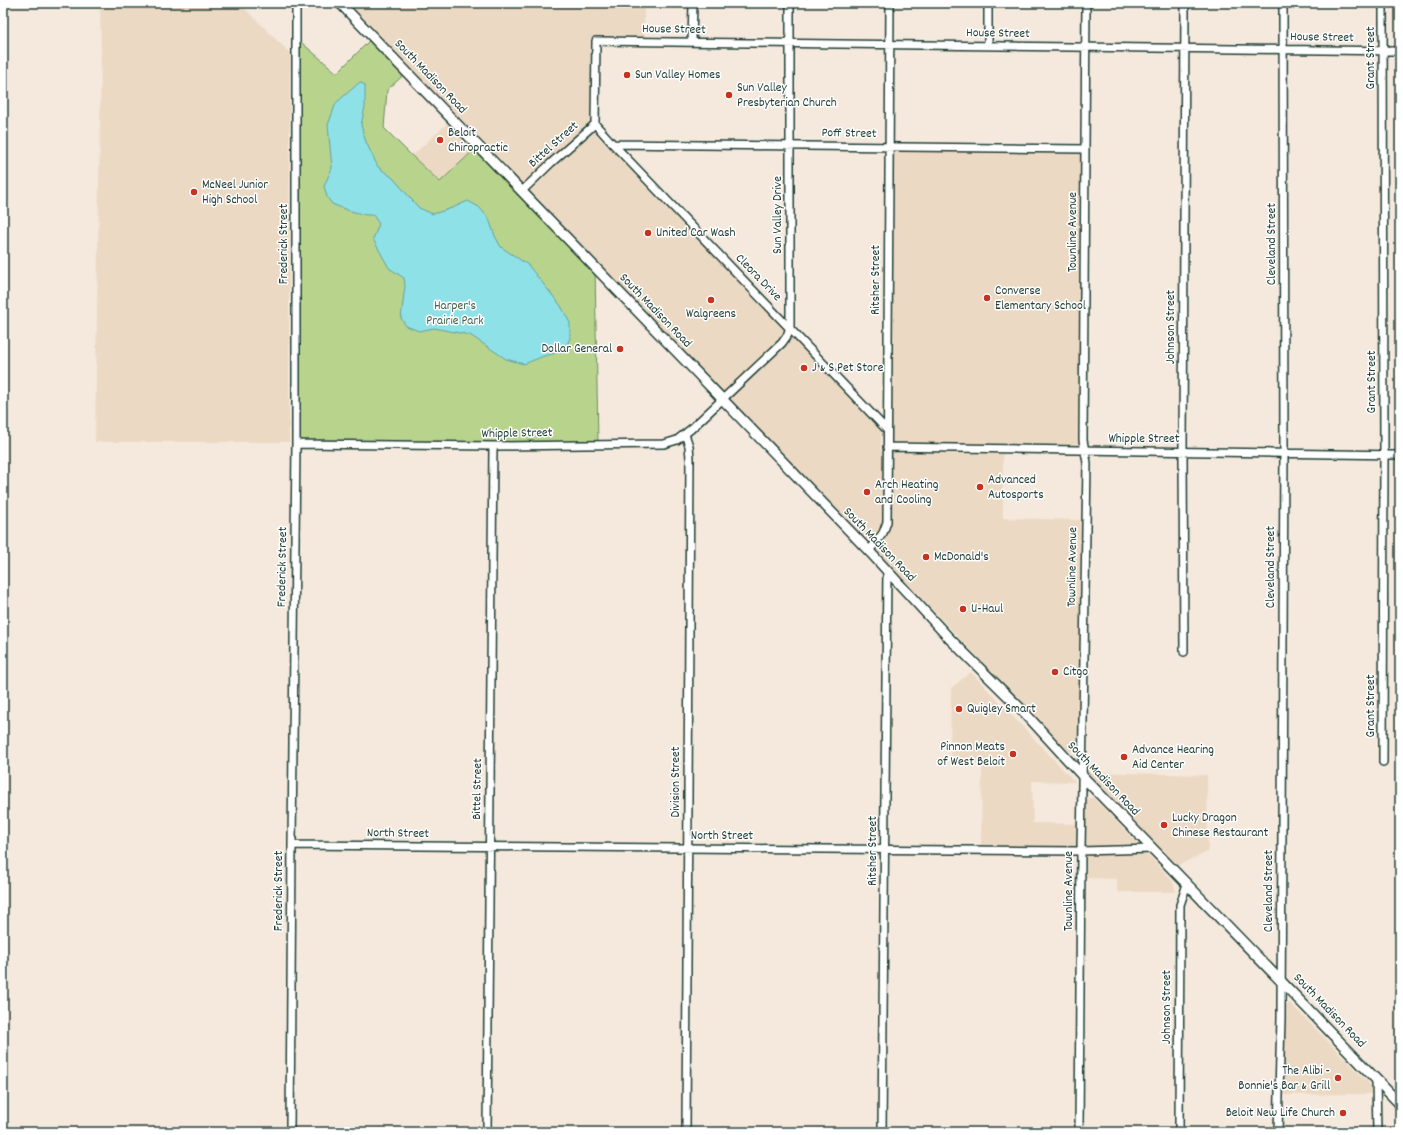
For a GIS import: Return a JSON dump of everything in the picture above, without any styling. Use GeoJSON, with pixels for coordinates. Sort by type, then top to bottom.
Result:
{"type":"FeatureCollection","features":[{"type":"Feature","properties":{"kind":"main road","name":"South Madison Road"},"geometry":{"type":"LineString","coordinates":[[340,3],[887,570],[949,638],[1023,711],[1082,775],[1400,1104]]}},
{"type":"Feature","properties":{"kind":"street","name":"Frederick Street"},"geometry":{"type":"LineString","coordinates":[[290,1132],[296,444],[296,3]]}},
{"type":"Feature","properties":{"kind":"street"},"geometry":{"type":"LineString","coordinates":[[692,42],[693,3]]}},
{"type":"Feature","properties":{"kind":"street","name":"Sun Valley Drive"},"geometry":{"type":"LineString","coordinates":[[722,398],[782,343],[787,336],[790,327],[790,3]]}},
{"type":"Feature","properties":{"kind":"street","name":"Ritsher Street"},"geometry":{"type":"LineString","coordinates":[[869,552],[883,533],[887,522],[890,3]]}},
{"type":"Feature","properties":{"kind":"street"},"geometry":{"type":"LineString","coordinates":[[988,3],[988,46]]}},
{"type":"Feature","properties":{"kind":"street","name":"Townline Avenue"},"geometry":{"type":"LineString","coordinates":[[1079,1132],[1081,851],[1087,463],[1083,440],[1086,3]]}},
{"type":"Feature","properties":{"kind":"street","name":"Johnson Street"},"geometry":{"type":"LineString","coordinates":[[1184,652],[1183,451],[1185,3]]}},
{"type":"Feature","properties":{"kind":"street","name":"Cleveland Street"},"geometry":{"type":"LineString","coordinates":[[1278,1132],[1281,981],[1284,452],[1284,3]]}},
{"type":"Feature","properties":{"kind":"street","name":"Grant Street"},"geometry":{"type":"LineString","coordinates":[[1382,3],[1384,454],[1383,762]]}},
{"type":"Feature","properties":{"kind":"street","name":"Bittel Street"},"geometry":{"type":"LineString","coordinates":[[522,191],[551,162],[595,124],[596,41]]}},
{"type":"Feature","properties":{"kind":"street","name":"House Street"},"geometry":{"type":"LineString","coordinates":[[596,41],[1400,51]]}},
{"type":"Feature","properties":{"kind":"street","name":"Cleora Drive"},"geometry":{"type":"LineString","coordinates":[[595,124],[887,430]]}},
{"type":"Feature","properties":{"kind":"street","name":"Poff Street"},"geometry":{"type":"LineString","coordinates":[[613,144],[1085,149]]}},
{"type":"Feature","properties":{"kind":"street","name":"Whipple Street"},"geometry":{"type":"LineString","coordinates":[[296,444],[493,446],[664,444],[677,440],[685,434],[722,398]]}},
{"type":"Feature","properties":{"kind":"street","name":"Division Street"},"geometry":{"type":"LineString","coordinates":[[685,434],[689,446],[690,458],[686,1132]]}},
{"type":"Feature","properties":{"kind":"street","name":"Bittel Street"},"geometry":{"type":"LineString","coordinates":[[487,1132],[493,446]]}},
{"type":"Feature","properties":{"kind":"street","name":"Whipple Street"},"geometry":{"type":"LineString","coordinates":[[887,447],[1400,455]]}},
{"type":"Feature","properties":{"kind":"street","name":"Ritsher Street"},"geometry":{"type":"LineString","coordinates":[[882,1132],[887,570]]}},
{"type":"Feature","properties":{"kind":"street","name":"North Street"},"geometry":{"type":"LineString","coordinates":[[292,844],[1081,851],[1153,849]]}},
{"type":"Feature","properties":{"kind":"street","name":"Johnson Street"},"geometry":{"type":"LineString","coordinates":[[1179,1132],[1180,905],[1187,884]]}},
{"type":"Feature","properties":{"kind":"street"},"geometry":{"type":"LineString","coordinates":[[1376,1079],[1377,1132]]}},
{"type":"Feature","properties":{"kind":"shaded area","name":"McNeel Junior High School"},"geometry":{"type":"Polygon","coordinates":[[[100,3],[239,3],[290,53],[289,442],[95,442],[101,54],[100,3]]]}},
{"type":"Feature","properties":{"kind":"shaded area"},"geometry":{"type":"Polygon","coordinates":[[[347,3],[644,3],[644,38],[591,38],[591,117],[597,135],[881,430],[881,452],[1003,454],[1003,518],[1083,520],[1080,723],[1077,748],[1075,750],[1067,750],[582,246],[522,191],[478,146],[440,182],[412,156],[452,119],[347,3]]]}},
{"type":"Feature","properties":{"kind":"shaded area","name":"Converse Elementary School"},"geometry":{"type":"Polygon","coordinates":[[[889,147],[1085,149],[1085,450],[887,447],[889,147]]]}},
{"type":"Feature","properties":{"kind":"shaded area"},"geometry":{"type":"Polygon","coordinates":[[[971,672],[1075,782],[1032,781],[1033,823],[1085,824],[1085,802],[1087,799],[1094,798],[1173,881],[1176,892],[1117,892],[1117,879],[1086,878],[1086,846],[981,847],[982,764],[950,764],[951,688],[971,672]]]}},
{"type":"Feature","properties":{"kind":"shaded area"},"geometry":{"type":"Polygon","coordinates":[[[1088,772],[1207,775],[1208,852],[1176,866],[1091,778],[1088,772]]]}},
{"type":"Feature","properties":{"kind":"shaded area"},"geometry":{"type":"Polygon","coordinates":[[[1289,1003],[1369,1083],[1371,1086],[1371,1094],[1284,1095],[1284,1009],[1289,1003]]]}},
{"type":"Feature","properties":{"kind":"green space","name":"Harper's Prairie Park"},"geometry":{"type":"Polygon","coordinates":[[[295,37],[337,73],[373,37],[407,72],[387,90],[384,128],[440,182],[478,146],[595,267],[598,444],[296,444],[295,37]]]}},
{"type":"Feature","properties":{"kind":"water"},"geometry":{"type":"Polygon","coordinates":[[[360,82],[365,85],[365,107],[361,125],[366,142],[378,167],[393,178],[419,208],[433,214],[468,201],[479,207],[489,219],[501,247],[528,265],[561,306],[570,323],[570,338],[564,351],[544,356],[524,364],[506,359],[470,335],[434,328],[419,331],[406,326],[401,318],[405,286],[404,278],[389,268],[373,239],[379,224],[373,215],[366,215],[347,210],[332,204],[327,197],[324,186],[332,168],[328,125],[336,103],[360,82]]]}},
{"type":"Feature","properties":{"kind":"place","name":"Sun Valley Homes"},"geometry":{"type":"Point","coordinates":[627,75]}},
{"type":"Feature","properties":{"kind":"place","name":"Sun Valley Presbyterian Church"},"geometry":{"type":"Point","coordinates":[729,95]}},
{"type":"Feature","properties":{"kind":"place","name":"Beloit Chiropractic"},"geometry":{"type":"Point","coordinates":[440,140]}},
{"type":"Feature","properties":{"kind":"place","name":"McNeel Junior High School"},"geometry":{"type":"Point","coordinates":[194,192]}},
{"type":"Feature","properties":{"kind":"place","name":"United Car Wash"},"geometry":{"type":"Point","coordinates":[648,233]}},
{"type":"Feature","properties":{"kind":"place","name":"Converse Elementary School"},"geometry":{"type":"Point","coordinates":[987,298]}},
{"type":"Feature","properties":{"kind":"place","name":"Walgreens"},"geometry":{"type":"Point","coordinates":[711,300]}},
{"type":"Feature","properties":{"kind":"place","name":"Dollar General"},"geometry":{"type":"Point","coordinates":[620,349]}},
{"type":"Feature","properties":{"kind":"place","name":"J & S Pet Store"},"geometry":{"type":"Point","coordinates":[804,368]}},
{"type":"Feature","properties":{"kind":"place","name":"Advanced Autosports"},"geometry":{"type":"Point","coordinates":[980,487]}},
{"type":"Feature","properties":{"kind":"place","name":"Arch Heating and Cooling"},"geometry":{"type":"Point","coordinates":[867,492]}},
{"type":"Feature","properties":{"kind":"place","name":"McDonald's"},"geometry":{"type":"Point","coordinates":[926,557]}},
{"type":"Feature","properties":{"kind":"place","name":"U-Haul"},"geometry":{"type":"Point","coordinates":[963,609]}},
{"type":"Feature","properties":{"kind":"place","name":"Citgo"},"geometry":{"type":"Point","coordinates":[1055,672]}},
{"type":"Feature","properties":{"kind":"place","name":"Quigley Smart"},"geometry":{"type":"Point","coordinates":[959,709]}},
{"type":"Feature","properties":{"kind":"place","name":"Pinnon Meats of West Beloit"},"geometry":{"type":"Point","coordinates":[1013,754]}},
{"type":"Feature","properties":{"kind":"place","name":"Advance Hearing Aid Center"},"geometry":{"type":"Point","coordinates":[1124,757]}},
{"type":"Feature","properties":{"kind":"place","name":"Lucky Dragon Chinese Restaurant"},"geometry":{"type":"Point","coordinates":[1164,825]}},
{"type":"Feature","properties":{"kind":"place","name":"The Alibi - Bonnie's Bar & Grill"},"geometry":{"type":"Point","coordinates":[1338,1078]}},
{"type":"Feature","properties":{"kind":"place","name":"Beloit New Life Church"},"geometry":{"type":"Point","coordinates":[1343,1113]}}]}
